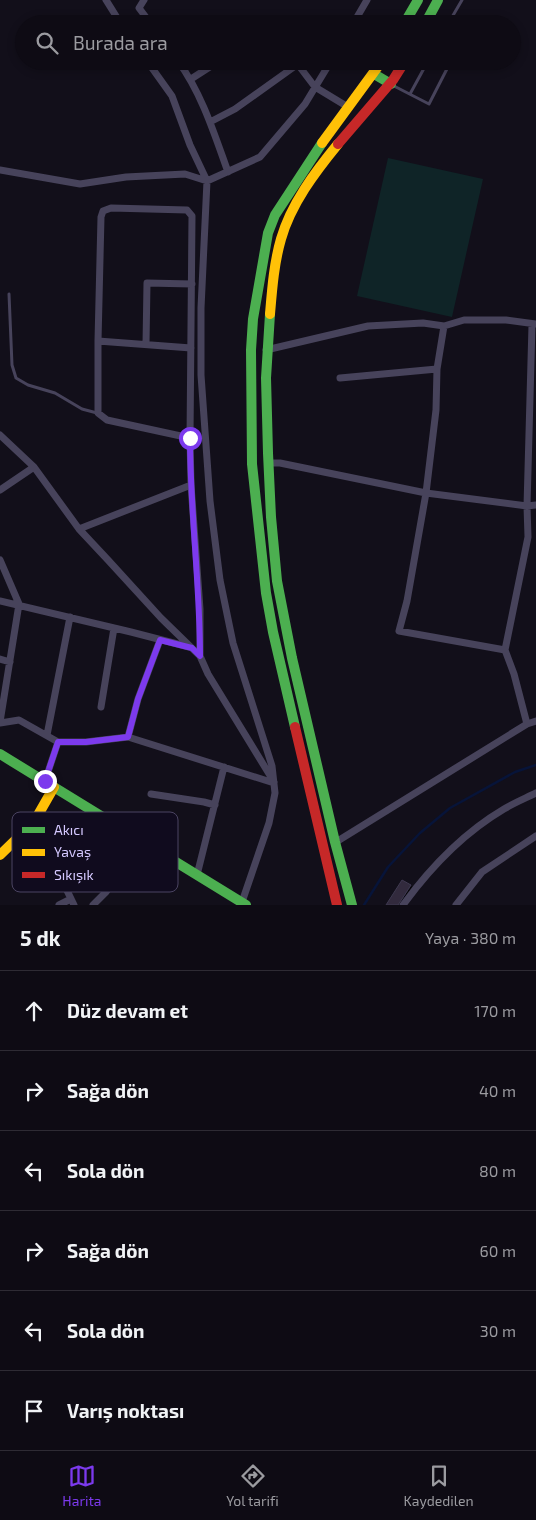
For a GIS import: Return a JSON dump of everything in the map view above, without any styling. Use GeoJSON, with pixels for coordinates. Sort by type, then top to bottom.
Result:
{"type":"FeatureCollection","features":[{"type":"Feature","properties":{"kind":"street"},"geometry":{"type":"LineString","coordinates":[[106,0],[115,15]]}},
{"type":"Feature","properties":{"kind":"street"},"geometry":{"type":"LineString","coordinates":[[144,0],[139,8],[144,15]]}},
{"type":"Feature","properties":{"kind":"street"},"geometry":{"type":"LineString","coordinates":[[359,15],[368,0]]}},
{"type":"Feature","properties":{"kind":"street"},"geometry":{"type":"LineString","coordinates":[[409,15],[418,0]]}},
{"type":"Feature","properties":{"kind":"street"},"geometry":{"type":"LineString","coordinates":[[430,15],[438,0]]}},
{"type":"Feature","properties":{"kind":"street"},"geometry":{"type":"LineString","coordinates":[[153,70],[172,96],[190,145],[207,181],[201,375],[210,501],[220,580],[233,643],[272,766],[275,793],[269,823],[243,904],[178,863]]}},
{"type":"Feature","properties":{"kind":"street"},"geometry":{"type":"LineString","coordinates":[[184,70],[191,79],[210,122],[228,172]]}},
{"type":"Feature","properties":{"kind":"street"},"geometry":{"type":"LineString","coordinates":[[191,79],[205,70]]}},
{"type":"Feature","properties":{"kind":"street"},"geometry":{"type":"LineString","coordinates":[[210,122],[235,109],[288,70]]}},
{"type":"Feature","properties":{"kind":"street"},"geometry":{"type":"LineString","coordinates":[[303,70],[316,87],[344,104]]}},
{"type":"Feature","properties":{"kind":"street"},"geometry":{"type":"LineString","coordinates":[[0,170],[80,184],[126,177],[185,174],[207,181],[260,157],[305,104],[326,70]]}},
{"type":"Feature","properties":{"kind":"street"},"geometry":{"type":"LineString","coordinates":[[338,905],[273,632],[266,593],[252,464],[251,350],[256,300],[268,233],[275,215],[344,104],[376,70]]}},
{"type":"Feature","properties":{"kind":"street"},"geometry":{"type":"LineString","coordinates":[[352,905],[285,629],[277,580],[268,463],[266,350],[277,256],[282,234],[290,217],[310,183],[343,137],[390,84],[399,70]]}},
{"type":"Feature","properties":{"kind":"street"},"geometry":{"type":"LineString","coordinates":[[374,74],[390,84]]}},
{"type":"Feature","properties":{"kind":"street"},"geometry":{"type":"LineString","coordinates":[[190,438],[106,420],[98,413],[101,217],[103,211],[111,208],[187,210],[192,216],[190,438],[191,485],[200,609],[200,656]]}},
{"type":"Feature","properties":{"kind":"street"},"geometry":{"type":"LineString","coordinates":[[146,344],[147,284],[192,284]]}},
{"type":"Feature","properties":{"kind":"street"},"geometry":{"type":"LineString","coordinates":[[251,350],[266,350],[368,326],[423,323],[444,326],[464,320],[506,320],[534,324],[527,506],[528,537],[505,650],[514,674],[527,724]]}},
{"type":"Feature","properties":{"kind":"street"},"geometry":{"type":"LineString","coordinates":[[444,326],[436,369],[436,410],[426,492],[407,601],[399,631],[505,650]]}},
{"type":"Feature","properties":{"kind":"street"},"geometry":{"type":"LineString","coordinates":[[98,341],[191,348]]}},
{"type":"Feature","properties":{"kind":"street"},"geometry":{"type":"LineString","coordinates":[[340,378],[436,369]]}},
{"type":"Feature","properties":{"kind":"street"},"geometry":{"type":"LineString","coordinates":[[0,435],[34,467],[79,529],[161,618],[200,656],[208,674],[274,782]]}},
{"type":"Feature","properties":{"kind":"street"},"geometry":{"type":"LineString","coordinates":[[268,463],[280,463],[426,492],[527,506],[536,505]]}},
{"type":"Feature","properties":{"kind":"street"},"geometry":{"type":"LineString","coordinates":[[0,490],[34,467]]}},
{"type":"Feature","properties":{"kind":"street"},"geometry":{"type":"LineString","coordinates":[[79,529],[191,485]]}},
{"type":"Feature","properties":{"kind":"street"},"geometry":{"type":"LineString","coordinates":[[0,560],[20,604],[0,722],[19,720],[58,742],[86,742],[128,737],[274,782]]}},
{"type":"Feature","properties":{"kind":"street"},"geometry":{"type":"LineString","coordinates":[[0,601],[20,604],[192,648]]}},
{"type":"Feature","properties":{"kind":"street"},"geometry":{"type":"LineString","coordinates":[[47,735],[70,617]]}},
{"type":"Feature","properties":{"kind":"street"},"geometry":{"type":"LineString","coordinates":[[101,707],[114,628]]}},
{"type":"Feature","properties":{"kind":"street"},"geometry":{"type":"LineString","coordinates":[[128,737],[138,699],[160,640]]}},
{"type":"Feature","properties":{"kind":"street"},"geometry":{"type":"LineString","coordinates":[[0,659],[10,662]]}},
{"type":"Feature","properties":{"kind":"street"},"geometry":{"type":"LineString","coordinates":[[336,842],[527,724],[536,721]]}},
{"type":"Feature","properties":{"kind":"street"},"geometry":{"type":"LineString","coordinates":[[38,812],[50,784],[58,742]]}},
{"type":"Feature","properties":{"kind":"street"},"geometry":{"type":"LineString","coordinates":[[0,754],[96,812]]}},
{"type":"Feature","properties":{"kind":"street"},"geometry":{"type":"LineString","coordinates":[[197,875],[224,767]]}},
{"type":"Feature","properties":{"kind":"street"},"geometry":{"type":"LineString","coordinates":[[403,905],[429,872],[465,837],[504,808],[536,793]]}},
{"type":"Feature","properties":{"kind":"street"},"geometry":{"type":"LineString","coordinates":[[151,794],[214,805]]}},
{"type":"Feature","properties":{"kind":"street"},"geometry":{"type":"LineString","coordinates":[[456,905],[482,872],[536,836]]}},
{"type":"Feature","properties":{"kind":"street"},"geometry":{"type":"LineString","coordinates":[[0,855],[12,843]]}},
{"type":"Feature","properties":{"kind":"street"},"geometry":{"type":"LineString","coordinates":[[93,905],[106,892]]}},
{"type":"Feature","properties":{"kind":"street"},"geometry":{"type":"LineString","coordinates":[[60,905],[72,902]]}},
{"type":"Feature","properties":{"kind":"lane"},"geometry":{"type":"LineString","coordinates":[[453,15],[462,0]]}},
{"type":"Feature","properties":{"kind":"lane"},"geometry":{"type":"LineString","coordinates":[[410,94],[423,70]]}},
{"type":"Feature","properties":{"kind":"lane"},"geometry":{"type":"LineString","coordinates":[[390,84],[429,104],[446,70]]}},
{"type":"Feature","properties":{"kind":"lane"},"geometry":{"type":"LineString","coordinates":[[9,294],[12,365],[16,378],[28,385],[55,392],[82,409],[98,413]]}},
{"type":"Feature","properties":{"kind":"green space"},"geometry":{"type":"Polygon","coordinates":[[[388,158],[483,179],[452,317],[357,296],[388,158]]]}},
{"type":"Feature","properties":{"kind":"building"},"geometry":{"type":"Polygon","coordinates":[[[402,880],[411,885],[398,905],[386,905],[402,880]]]}},
{"type":"Feature","properties":{"kind":"waterway"},"geometry":{"type":"LineString","coordinates":[[364,905],[388,867],[420,833],[450,808],[515,772],[536,765]]}},
{"type":"Feature","properties":{"kind":"traffic: fast"},"geometry":{"type":"LineString","coordinates":[[409,15],[418,0]]}},
{"type":"Feature","properties":{"kind":"traffic: fast"},"geometry":{"type":"LineString","coordinates":[[430,15],[438,0]]}},
{"type":"Feature","properties":{"kind":"traffic: fast"},"geometry":{"type":"LineString","coordinates":[[374,74],[391,84]]}},
{"type":"Feature","properties":{"kind":"traffic: fast"},"geometry":{"type":"LineString","coordinates":[[295,727],[266,593],[252,464],[251,350],[253,319],[268,233],[275,215],[322,143]]}},
{"type":"Feature","properties":{"kind":"traffic: fast"},"geometry":{"type":"LineString","coordinates":[[270,314],[266,378],[271,517],[277,581],[292,658],[335,842],[352,905]]}},
{"type":"Feature","properties":{"kind":"traffic: fast"},"geometry":{"type":"LineString","coordinates":[[0,754],[94,812]]}},
{"type":"Feature","properties":{"kind":"traffic: fast"},"geometry":{"type":"LineString","coordinates":[[178,863],[246,905]]}},
{"type":"Feature","properties":{"kind":"traffic: slow"},"geometry":{"type":"LineString","coordinates":[[322,143],[375,70]]}},
{"type":"Feature","properties":{"kind":"traffic: slow"},"geometry":{"type":"LineString","coordinates":[[270,314],[277,257],[285,226],[297,201],[338,144]]}},
{"type":"Feature","properties":{"kind":"traffic: slow"},"geometry":{"type":"LineString","coordinates":[[40,812],[54,787]]}},
{"type":"Feature","properties":{"kind":"traffic: slow"},"geometry":{"type":"LineString","coordinates":[[0,855],[12,843]]}},
{"type":"Feature","properties":{"kind":"traffic: jam"},"geometry":{"type":"LineString","coordinates":[[338,144],[393,80],[399,70]]}},
{"type":"Feature","properties":{"kind":"traffic: jam"},"geometry":{"type":"LineString","coordinates":[[295,727],[337,905]]}},
{"type":"Feature","properties":{"kind":"route"},"geometry":{"type":"LineString","coordinates":[[45,781],[58,742],[86,742],[114,737],[128,737],[138,699],[160,640],[192,648],[200,656],[200,609],[192,498],[190,438]]}}]}
